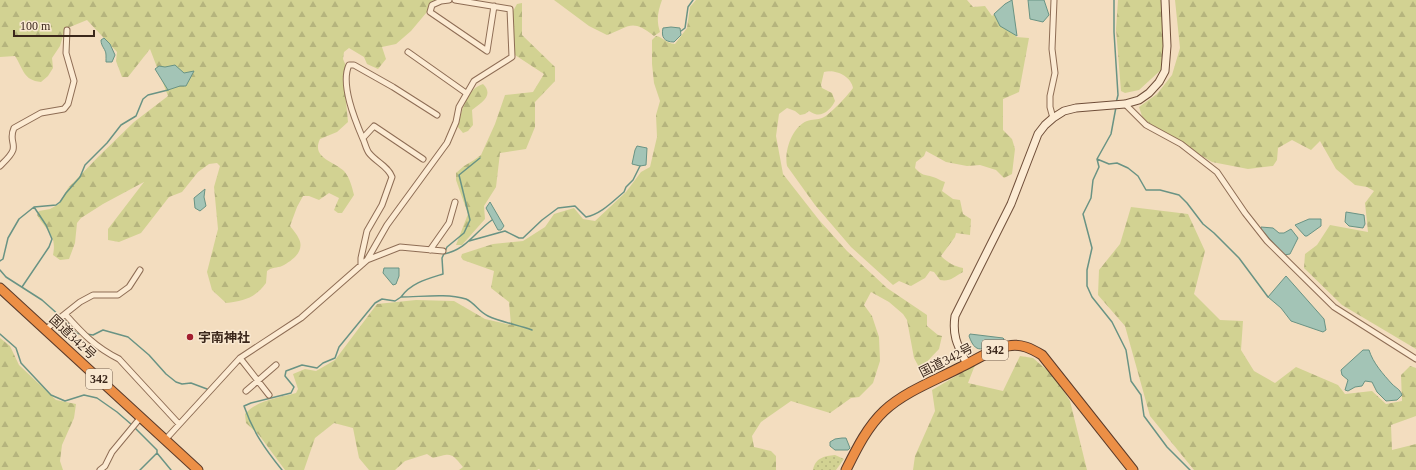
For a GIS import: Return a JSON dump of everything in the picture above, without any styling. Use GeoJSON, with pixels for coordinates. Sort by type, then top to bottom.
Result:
{"type":"FeatureCollection","features":[{"type":"Feature","properties":{"kind":"highway","name":"国道342号"},"geometry":{"type":"LineString","coordinates":[[0,288],[198,470]]}},
{"type":"Feature","properties":{"kind":"highway","name":"国道342号"},"geometry":{"type":"LineString","coordinates":[[846,470],[865,435],[883,411],[908,395],[990,352],[1007,346],[1017,345],[1030,348],[1042,355],[1133,470]]}},
{"type":"Feature","properties":{"kind":"street"},"geometry":{"type":"LineString","coordinates":[[448,0],[432,5],[430,12],[487,51],[494,6]]}},
{"type":"Feature","properties":{"kind":"street"},"geometry":{"type":"LineString","coordinates":[[165,440],[240,358],[301,318],[366,260],[387,225],[447,143],[456,122],[459,107],[474,81],[512,57],[510,9],[455,0]]}},
{"type":"Feature","properties":{"kind":"street"},"geometry":{"type":"LineString","coordinates":[[1053,118],[1050,107],[1050,96],[1055,73],[1052,49],[1054,0]]}},
{"type":"Feature","properties":{"kind":"street"},"geometry":{"type":"LineString","coordinates":[[967,364],[955,337],[953,328],[955,316],[1011,204],[1038,134],[1053,118],[1064,111],[1076,108],[1125,104],[1139,100],[1149,93],[1159,82],[1165,71],[1167,46],[1165,0]]}},
{"type":"Feature","properties":{"kind":"street"},"geometry":{"type":"LineString","coordinates":[[0,166],[11,154],[13,149],[11,139],[14,128],[41,113],[64,109],[68,104],[74,81],[66,53],[67,30]]}},
{"type":"Feature","properties":{"kind":"street"},"geometry":{"type":"LineString","coordinates":[[408,52],[466,93]]}},
{"type":"Feature","properties":{"kind":"street"},"geometry":{"type":"LineString","coordinates":[[361,265],[361,258],[367,231],[382,205],[392,177],[390,170],[370,154],[353,114],[348,97],[348,68],[351,64],[393,87],[437,116]]}},
{"type":"Feature","properties":{"kind":"street"},"geometry":{"type":"LineString","coordinates":[[1125,104],[1146,125],[1180,144],[1217,172],[1245,213],[1267,241],[1334,307],[1416,359]]}},
{"type":"Feature","properties":{"kind":"street"},"geometry":{"type":"LineString","coordinates":[[363,138],[374,126],[423,159]]}},
{"type":"Feature","properties":{"kind":"street"},"geometry":{"type":"LineString","coordinates":[[430,250],[448,223],[455,202]]}},
{"type":"Feature","properties":{"kind":"street"},"geometry":{"type":"LineString","coordinates":[[366,260],[400,247],[443,251]]}},
{"type":"Feature","properties":{"kind":"street"},"geometry":{"type":"LineString","coordinates":[[46,329],[80,302],[93,295],[118,296],[129,287],[140,270]]}},
{"type":"Feature","properties":{"kind":"street"},"geometry":{"type":"LineString","coordinates":[[65,314],[86,337],[106,352],[119,359],[179,424]]}},
{"type":"Feature","properties":{"kind":"street"},"geometry":{"type":"LineString","coordinates":[[240,358],[269,395]]}},
{"type":"Feature","properties":{"kind":"street"},"geometry":{"type":"LineString","coordinates":[[246,391],[276,365]]}},
{"type":"Feature","properties":{"kind":"street"},"geometry":{"type":"LineString","coordinates":[[100,470],[105,466],[112,452],[141,417]]}},
{"type":"Feature","properties":{"kind":"green space"},"geometry":{"type":"Polygon","coordinates":[[[0,0],[437,0],[411,31],[396,44],[382,47],[386,59],[378,69],[367,64],[364,57],[349,48],[344,52],[343,59],[346,66],[344,81],[348,122],[337,132],[320,139],[318,145],[321,155],[344,171],[354,195],[342,213],[338,213],[334,210],[339,198],[329,193],[319,200],[309,196],[303,196],[290,226],[299,239],[299,251],[290,261],[282,266],[267,271],[266,283],[258,292],[244,300],[226,303],[212,290],[207,272],[218,229],[214,187],[220,166],[217,163],[209,164],[198,172],[182,192],[169,197],[141,233],[119,242],[108,240],[108,229],[144,182],[103,204],[81,218],[77,223],[75,243],[69,259],[60,260],[53,255],[54,242],[37,215],[39,211],[50,209],[59,204],[68,188],[99,156],[134,122],[168,96],[150,49],[128,77],[122,77],[116,61],[117,52],[87,20],[65,29],[60,46],[52,58],[53,68],[48,76],[41,82],[27,77],[15,56],[0,57],[0,0]]]}},
{"type":"Feature","properties":{"kind":"green space"},"geometry":{"type":"Polygon","coordinates":[[[554,0],[662,0],[658,16],[660,32],[654,36],[640,27],[630,26],[607,35],[589,26],[554,0]]]}},
{"type":"Feature","properties":{"kind":"green space"},"geometry":{"type":"Polygon","coordinates":[[[696,0],[967,0],[973,7],[985,6],[992,16],[1006,4],[1013,4],[1016,37],[1029,38],[1019,92],[1003,99],[1003,130],[1012,139],[1015,149],[1012,174],[1004,178],[996,170],[980,165],[967,166],[946,162],[926,151],[924,156],[916,162],[915,168],[920,172],[945,182],[942,191],[953,199],[960,200],[963,214],[971,219],[970,235],[956,233],[955,237],[941,256],[951,264],[963,268],[963,272],[952,279],[940,280],[934,272],[930,271],[925,278],[911,286],[899,281],[893,285],[851,247],[815,205],[787,166],[786,160],[788,147],[793,134],[802,124],[807,121],[822,118],[843,100],[853,88],[852,84],[846,77],[842,74],[828,71],[824,72],[821,85],[822,88],[832,93],[835,101],[824,113],[818,115],[809,111],[800,115],[787,108],[779,114],[776,136],[783,174],[819,220],[847,251],[887,288],[927,315],[927,326],[938,335],[942,336],[939,349],[920,369],[914,358],[907,320],[903,314],[889,302],[871,292],[864,305],[872,316],[879,337],[880,361],[873,383],[859,397],[851,398],[830,413],[791,401],[761,422],[752,436],[754,447],[771,451],[776,456],[776,470],[459,470],[463,467],[453,456],[444,455],[433,458],[427,454],[405,461],[395,470],[369,470],[359,458],[353,428],[334,423],[315,438],[304,470],[285,470],[259,435],[246,423],[245,414],[250,409],[268,400],[296,393],[298,389],[293,374],[305,369],[316,371],[335,360],[377,304],[416,300],[454,301],[485,319],[511,325],[509,302],[491,288],[494,271],[463,260],[461,257],[462,254],[493,244],[523,241],[545,227],[554,214],[574,208],[583,219],[595,221],[626,192],[641,172],[650,167],[657,137],[656,115],[660,101],[654,83],[652,40],[656,36],[675,44],[687,28],[690,7],[696,0]]]}},
{"type":"Feature","properties":{"kind":"green space"},"geometry":{"type":"Polygon","coordinates":[[[1118,0],[1162,0],[1164,47],[1162,69],[1139,90],[1125,93],[1121,91],[1116,29],[1118,0]]]}},
{"type":"Feature","properties":{"kind":"green space"},"geometry":{"type":"Polygon","coordinates":[[[1175,0],[1416,0],[1416,349],[1342,305],[1304,268],[1305,254],[1317,245],[1330,225],[1368,232],[1365,203],[1374,191],[1367,187],[1355,185],[1336,169],[1320,141],[1311,150],[1292,140],[1278,148],[1277,160],[1273,166],[1248,169],[1212,162],[1143,119],[1139,107],[1157,94],[1172,75],[1180,48],[1175,0]]]}},
{"type":"Feature","properties":{"kind":"green space"},"geometry":{"type":"Polygon","coordinates":[[[522,3],[522,35],[555,67],[555,81],[535,102],[535,127],[526,149],[500,153],[496,187],[484,206],[485,219],[462,245],[456,245],[468,214],[456,180],[456,173],[481,155],[495,124],[505,95],[533,92],[544,74],[515,55],[512,13],[517,4],[522,3]]]}},
{"type":"Feature","properties":{"kind":"green space"},"geometry":{"type":"Polygon","coordinates":[[[483,84],[486,88],[487,96],[472,110],[473,125],[468,131],[463,133],[458,127],[465,102],[472,91],[483,84]]]}},
{"type":"Feature","properties":{"kind":"green space"},"geometry":{"type":"Polygon","coordinates":[[[1131,207],[1188,214],[1205,251],[1194,294],[1220,320],[1243,321],[1241,350],[1254,371],[1275,383],[1296,367],[1338,385],[1345,394],[1372,391],[1386,404],[1402,401],[1401,375],[1410,366],[1416,368],[1416,416],[1391,425],[1392,450],[1416,444],[1416,470],[1194,470],[1150,416],[1125,326],[1098,295],[1099,270],[1120,244],[1131,207]]]}},
{"type":"Feature","properties":{"kind":"green space"},"geometry":{"type":"Polygon","coordinates":[[[0,338],[10,346],[19,365],[56,400],[76,404],[74,418],[62,445],[60,461],[63,470],[0,470],[0,338]]]}},
{"type":"Feature","properties":{"kind":"green space"},"geometry":{"type":"Polygon","coordinates":[[[1020,356],[1033,358],[1055,377],[1070,401],[1087,470],[913,470],[915,456],[935,411],[932,390],[975,365],[968,383],[1003,391],[1020,356]]]}},
{"type":"Feature","properties":{"kind":"green space"},"geometry":{"type":"Polygon","coordinates":[[[835,455],[844,459],[836,470],[813,470],[818,460],[827,456],[835,455]]]}},
{"type":"Feature","properties":{"kind":"shaded area"},"geometry":{"type":"Polygon","coordinates":[[[1012,0],[1017,36],[1000,26],[994,14],[1012,0]]]}},
{"type":"Feature","properties":{"kind":"shaded area"},"geometry":{"type":"Polygon","coordinates":[[[1028,0],[1044,0],[1049,15],[1043,22],[1030,19],[1028,0]]]}},
{"type":"Feature","properties":{"kind":"shaded area"},"geometry":{"type":"Polygon","coordinates":[[[663,28],[680,28],[681,35],[674,42],[666,40],[662,34],[663,28]]]}},
{"type":"Feature","properties":{"kind":"shaded area"},"geometry":{"type":"Polygon","coordinates":[[[104,38],[110,44],[115,55],[112,62],[106,62],[106,53],[101,40],[104,38]]]}},
{"type":"Feature","properties":{"kind":"shaded area"},"geometry":{"type":"Polygon","coordinates":[[[175,65],[184,73],[194,71],[186,86],[180,86],[168,90],[155,69],[159,66],[165,67],[175,65]]]}},
{"type":"Feature","properties":{"kind":"shaded area"},"geometry":{"type":"Polygon","coordinates":[[[637,146],[647,148],[646,165],[640,166],[632,164],[637,146]]]}},
{"type":"Feature","properties":{"kind":"shaded area"},"geometry":{"type":"Polygon","coordinates":[[[205,189],[204,197],[206,206],[200,211],[195,208],[194,198],[205,189]]]}},
{"type":"Feature","properties":{"kind":"shaded area"},"geometry":{"type":"Polygon","coordinates":[[[490,202],[504,226],[501,230],[498,230],[486,208],[490,202]]]}},
{"type":"Feature","properties":{"kind":"shaded area"},"geometry":{"type":"Polygon","coordinates":[[[1346,212],[1364,215],[1365,224],[1363,228],[1349,226],[1345,222],[1346,212]]]}},
{"type":"Feature","properties":{"kind":"shaded area"},"geometry":{"type":"Polygon","coordinates":[[[1309,219],[1321,219],[1321,226],[1305,236],[1295,225],[1309,219]]]}},
{"type":"Feature","properties":{"kind":"shaded area"},"geometry":{"type":"Polygon","coordinates":[[[1261,227],[1273,228],[1279,233],[1284,233],[1291,229],[1298,238],[1290,254],[1284,255],[1261,229],[1261,227]]]}},
{"type":"Feature","properties":{"kind":"shaded area"},"geometry":{"type":"Polygon","coordinates":[[[384,268],[399,268],[399,276],[396,284],[393,285],[383,273],[384,268]]]}},
{"type":"Feature","properties":{"kind":"shaded area"},"geometry":{"type":"Polygon","coordinates":[[[1286,276],[1324,319],[1326,330],[1323,332],[1291,321],[1281,308],[1268,297],[1286,276]]]}},
{"type":"Feature","properties":{"kind":"shaded area"},"geometry":{"type":"Polygon","coordinates":[[[970,334],[1004,339],[1003,341],[983,349],[979,349],[972,343],[969,336],[970,334]]]}},
{"type":"Feature","properties":{"kind":"shaded area"},"geometry":{"type":"Polygon","coordinates":[[[1363,350],[1369,350],[1379,368],[1400,391],[1402,395],[1397,400],[1386,401],[1377,392],[1372,382],[1365,381],[1362,386],[1355,387],[1348,391],[1345,390],[1348,380],[1342,375],[1341,370],[1363,350]]]}},
{"type":"Feature","properties":{"kind":"shaded area"},"geometry":{"type":"Polygon","coordinates":[[[846,438],[850,448],[848,450],[835,450],[830,446],[830,442],[835,439],[846,438]]]}},
{"type":"Feature","properties":{"kind":"waterway"},"geometry":{"type":"LineString","coordinates":[[681,31],[685,28],[688,7],[693,0]]}},
{"type":"Feature","properties":{"kind":"waterway"},"geometry":{"type":"LineString","coordinates":[[1114,0],[1114,32],[1118,95],[1116,103]]}},
{"type":"Feature","properties":{"kind":"waterway"},"geometry":{"type":"LineString","coordinates":[[0,261],[3,259],[8,238],[19,219],[34,207],[56,205],[60,202],[80,177],[85,165],[107,143],[121,125],[136,116],[143,99],[148,95],[168,90]]}},
{"type":"Feature","properties":{"kind":"waterway"},"geometry":{"type":"LineString","coordinates":[[1116,107],[1111,134],[1097,159],[1099,167],[1093,180],[1091,198],[1083,214],[1092,248],[1087,270],[1087,286],[1092,297],[1112,322],[1126,350],[1131,381],[1141,395],[1144,416],[1167,447],[1190,470]]}},
{"type":"Feature","properties":{"kind":"waterway"},"geometry":{"type":"LineString","coordinates":[[401,297],[414,285],[443,274],[442,258],[447,247],[464,233],[470,220],[459,175],[480,158]]}},
{"type":"Feature","properties":{"kind":"waterway"},"geometry":{"type":"LineString","coordinates":[[1097,159],[1109,164],[1117,163],[1128,168],[1138,176],[1146,190],[1160,190],[1179,195],[1203,224],[1239,258],[1268,297]]}},
{"type":"Feature","properties":{"kind":"waterway"},"geometry":{"type":"LineString","coordinates":[[469,241],[505,231],[519,238],[523,238],[542,220],[558,208],[575,206],[586,217],[597,213],[624,192],[626,187],[633,180],[640,166]]}},
{"type":"Feature","properties":{"kind":"waterway"},"geometry":{"type":"LineString","coordinates":[[22,287],[49,247],[52,239],[46,225],[34,207]]}},
{"type":"Feature","properties":{"kind":"waterway"},"geometry":{"type":"LineString","coordinates":[[444,254],[452,252],[464,245],[492,220]]}},
{"type":"Feature","properties":{"kind":"waterway"},"geometry":{"type":"LineString","coordinates":[[0,270],[6,277],[42,300],[60,316]]}},
{"type":"Feature","properties":{"kind":"waterway"},"geometry":{"type":"LineString","coordinates":[[282,470],[260,440],[251,424],[244,406],[291,393],[294,387],[285,376],[286,371],[302,365],[317,368],[323,363],[335,358],[339,347],[375,303],[382,299],[395,301],[401,297],[458,297],[466,299],[488,316],[532,330]]}},
{"type":"Feature","properties":{"kind":"waterway"},"geometry":{"type":"LineString","coordinates":[[63,318],[76,333],[81,334]]}},
{"type":"Feature","properties":{"kind":"waterway"},"geometry":{"type":"LineString","coordinates":[[86,334],[93,335],[103,330],[128,337],[149,355],[166,374],[176,382],[182,384],[191,383],[207,389]]}},
{"type":"Feature","properties":{"kind":"waterway"},"geometry":{"type":"LineString","coordinates":[[0,334],[16,348],[21,363],[51,395],[65,401],[84,395],[97,398],[132,425]]}},
{"type":"Feature","properties":{"kind":"waterway"},"geometry":{"type":"LineString","coordinates":[[135,428],[157,450],[157,453],[171,470]]}},
{"type":"Feature","properties":{"kind":"waterway"},"geometry":{"type":"LineString","coordinates":[[140,470],[157,453]]}},
{"type":"Feature","properties":{"kind":"place","name":"宇南神社"},"geometry":{"type":"Point","coordinates":[190,337]}}]}
